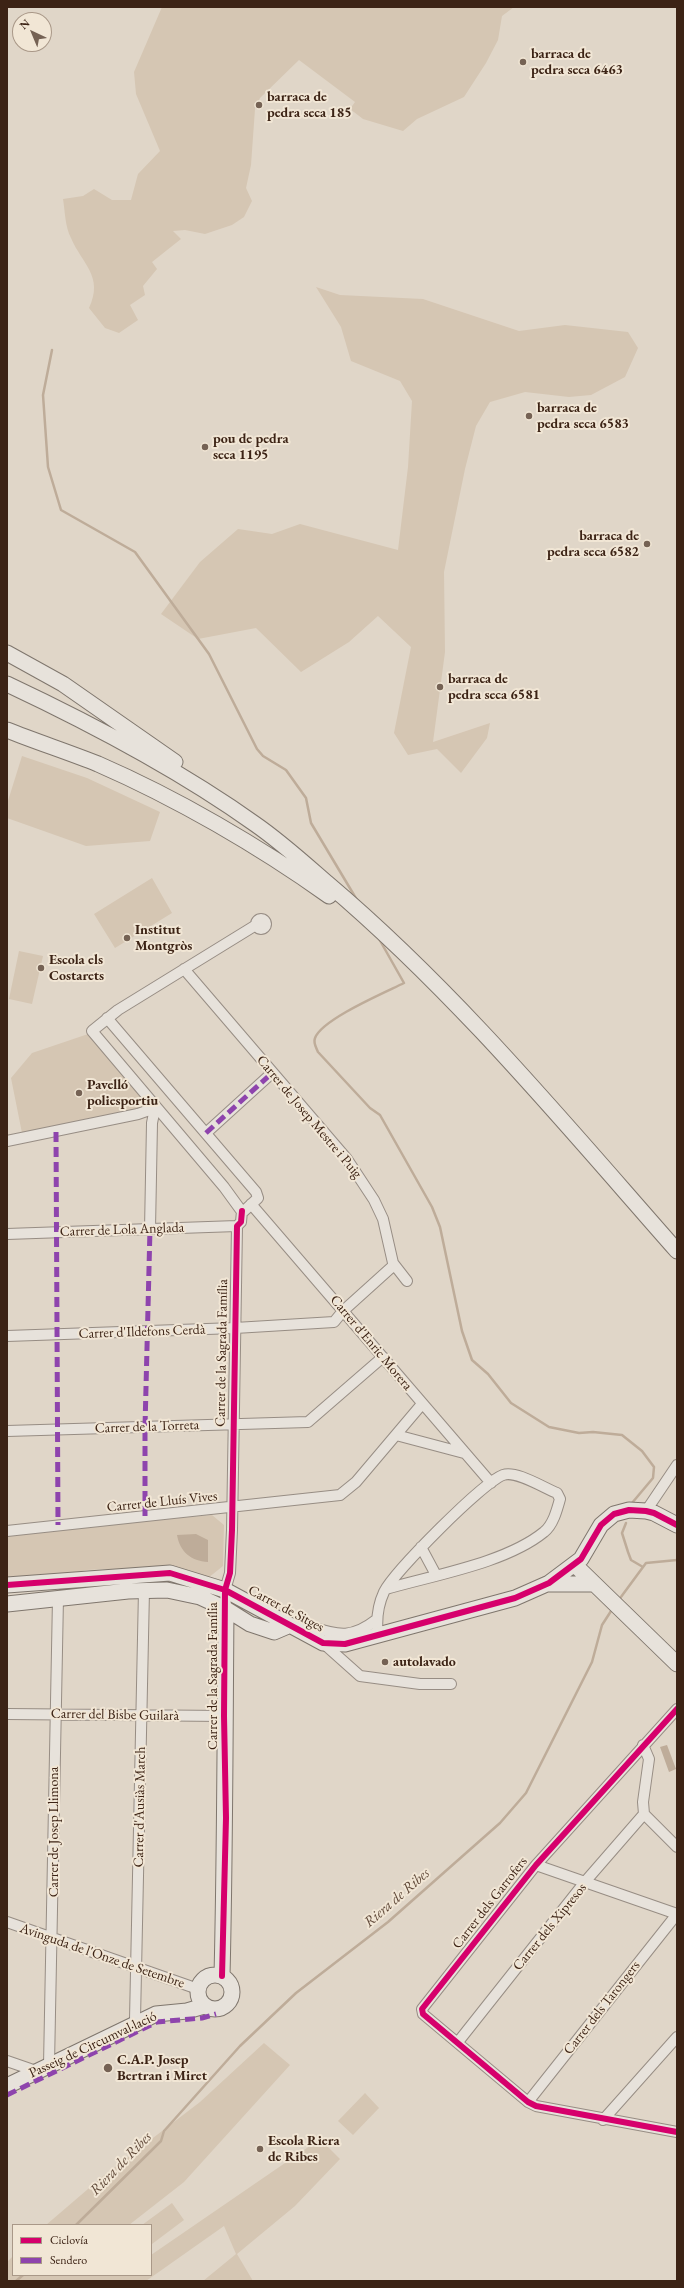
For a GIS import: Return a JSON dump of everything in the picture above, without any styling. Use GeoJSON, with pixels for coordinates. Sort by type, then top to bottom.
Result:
{"type":"FeatureCollection","features":[{"type":"Feature","properties":{"kind":"street"},"geometry":{"type":"LineString","coordinates":[[7,653],[63,684],[172,760],[181,768],[187,779]]}},
{"type":"Feature","properties":{"kind":"street"},"geometry":{"type":"LineString","coordinates":[[7,684],[187,779],[256,824],[362,913],[376,925],[470,1019],[677,1251]]}},
{"type":"Feature","properties":{"kind":"street"},"geometry":{"type":"LineString","coordinates":[[9,731],[78,756],[163,795],[260,851],[340,904],[351,910],[362,913]]}},
{"type":"Feature","properties":{"kind":"street"},"geometry":{"type":"LineString","coordinates":[[107,1018],[259,1196],[252,1204],[242,1211],[92,1031],[107,1018],[184,968],[256,925]]}},
{"type":"Feature","properties":{"kind":"street","name":"Carrer de Josep Mestre i Puig"},"geometry":{"type":"LineString","coordinates":[[184,968],[272,1073],[348,1159],[365,1184],[383,1219],[394,1265],[407,1281]]}},
{"type":"Feature","properties":{"kind":"street"},"geometry":{"type":"LineString","coordinates":[[206,1134],[272,1073]]}},
{"type":"Feature","properties":{"kind":"street"},"geometry":{"type":"LineString","coordinates":[[7,1141],[123,1117],[155,1108]]}},
{"type":"Feature","properties":{"kind":"street"},"geometry":{"type":"LineString","coordinates":[[150,1229],[152,1123],[155,1108]]}},
{"type":"Feature","properties":{"kind":"street","name":"Carrer d'Enric Morera"},"geometry":{"type":"LineString","coordinates":[[252,1204],[490,1483]]}},
{"type":"Feature","properties":{"kind":"street","name":"Carrer de la Sagrada Família"},"geometry":{"type":"LineString","coordinates":[[222,1976],[226,1818],[224,1716],[225,1590],[230,1573],[237,1226],[240,1222],[242,1211]]}},
{"type":"Feature","properties":{"kind":"street","name":"Carrer de Lola Anglada"},"geometry":{"type":"LineString","coordinates":[[7,1234],[237,1226]]}},
{"type":"Feature","properties":{"kind":"street","name":"Carrer d'Ildefons Cerdà"},"geometry":{"type":"LineString","coordinates":[[7,1336],[235,1328],[334,1322],[343,1311],[394,1265]]}},
{"type":"Feature","properties":{"kind":"street","name":"Carrer de la Torreta"},"geometry":{"type":"LineString","coordinates":[[7,1431],[308,1422],[383,1357]]}},
{"type":"Feature","properties":{"kind":"street","name":"Carrer de Lluís Vives"},"geometry":{"type":"LineString","coordinates":[[7,1531],[340,1495],[356,1482],[396,1435],[408,1418],[422,1404]]}},
{"type":"Feature","properties":{"kind":"street"},"geometry":{"type":"LineString","coordinates":[[396,1435],[464,1453]]}},
{"type":"Feature","properties":{"kind":"street"},"geometry":{"type":"LineString","coordinates":[[677,1466],[646,1511],[654,1513],[677,1524]]}},
{"type":"Feature","properties":{"kind":"street"},"geometry":{"type":"LineString","coordinates":[[378,1636],[376,1620],[379,1604],[386,1589],[421,1547],[490,1483],[504,1474],[520,1476],[557,1493],[560,1499],[557,1511],[545,1532],[504,1556],[386,1589]]}},
{"type":"Feature","properties":{"kind":"street","name":"Carrer de Sitges"},"geometry":{"type":"LineString","coordinates":[[7,1585],[124,1575],[170,1573],[225,1590],[288,1626],[323,1643],[345,1644],[515,1598],[547,1583],[575,1565],[590,1547],[601,1525],[607,1519],[629,1510],[646,1511]]}},
{"type":"Feature","properties":{"kind":"street"},"geometry":{"type":"LineString","coordinates":[[421,1547],[436,1575]]}},
{"type":"Feature","properties":{"kind":"street"},"geometry":{"type":"LineString","coordinates":[[590,1547],[599,1589]]}},
{"type":"Feature","properties":{"kind":"street"},"geometry":{"type":"LineString","coordinates":[[575,1565],[673,1659]]}},
{"type":"Feature","properties":{"kind":"street"},"geometry":{"type":"LineString","coordinates":[[547,1583],[599,1589]]}},
{"type":"Feature","properties":{"kind":"street"},"geometry":{"type":"LineString","coordinates":[[7,1604],[144,1590],[180,1592],[200,1597],[226,1609],[250,1624],[274,1632],[288,1626]]}},
{"type":"Feature","properties":{"kind":"street","name":"Carrer d'Ausiàs March"},"geometry":{"type":"LineString","coordinates":[[136,2022],[144,1590]]}},
{"type":"Feature","properties":{"kind":"street","name":"Carrer de Josep Llimona"},"geometry":{"type":"LineString","coordinates":[[42,2068],[53,1939],[55,1714],[58,1598]]}},
{"type":"Feature","properties":{"kind":"street"},"geometry":{"type":"LineString","coordinates":[[303,1633],[312,1627],[329,1633],[348,1634],[361,1631],[376,1620]]}},
{"type":"Feature","properties":{"kind":"street"},"geometry":{"type":"LineString","coordinates":[[323,1643],[360,1676],[420,1684],[451,1684]]}},
{"type":"Feature","properties":{"kind":"street","name":"Carrer dels Garrofers"},"geometry":{"type":"LineString","coordinates":[[528,2102],[423,2014],[422,2009],[536,1865],[677,1709]]}},
{"type":"Feature","properties":{"kind":"street","name":"Carrer del Bisbe Guilarà"},"geometry":{"type":"LineString","coordinates":[[7,1714],[224,1716]]}},
{"type":"Feature","properties":{"kind":"street"},"geometry":{"type":"LineString","coordinates":[[643,1745],[649,1759],[642,1802],[644,1814],[677,1847]]}},
{"type":"Feature","properties":{"kind":"street","name":"Carrer dels Xipresos"},"geometry":{"type":"LineString","coordinates":[[458,2042],[584,1883],[644,1814]]}},
{"type":"Feature","properties":{"kind":"street"},"geometry":{"type":"LineString","coordinates":[[536,1865],[584,1883],[677,1914]]}},
{"type":"Feature","properties":{"kind":"street","name":"Carrer dels Tarongers"},"geometry":{"type":"LineString","coordinates":[[528,2102],[677,1914]]}},
{"type":"Feature","properties":{"kind":"street","name":"Avinguda de l'Onze de Setembre"},"geometry":{"type":"LineString","coordinates":[[7,1922],[198,1989]]}},
{"type":"Feature","properties":{"kind":"street"},"geometry":{"type":"LineString","coordinates":[[209,1976],[222,1976],[231,1984],[233,1992],[230,2002],[223,2008],[217,2010],[204,2006],[199,2000],[198,1989],[205,1978],[209,1976]]}},
{"type":"Feature","properties":{"kind":"street","name":"Passeig de Circumval·lació"},"geometry":{"type":"LineString","coordinates":[[7,2086],[136,2022],[156,2014],[187,2011],[204,2006]]}},
{"type":"Feature","properties":{"kind":"street"},"geometry":{"type":"LineString","coordinates":[[603,2120],[677,2037]]}},
{"type":"Feature","properties":{"kind":"street"},"geometry":{"type":"LineString","coordinates":[[7,2062],[42,2068]]}},
{"type":"Feature","properties":{"kind":"street"},"geometry":{"type":"LineString","coordinates":[[528,2102],[536,2106],[603,2120],[677,2132]]}},
{"type":"Feature","properties":{"kind":"shaded area"},"geometry":{"type":"Polygon","coordinates":[[[162,7],[514,7],[502,16],[498,40],[486,63],[464,97],[417,119],[403,131],[363,119],[350,109],[355,102],[299,60],[260,98],[255,109],[251,165],[246,188],[252,201],[244,217],[232,225],[205,234],[185,230],[173,231],[181,239],[152,262],[157,269],[143,286],[145,295],[130,305],[138,320],[119,333],[105,328],[89,308],[93,297],[93,279],[69,234],[66,224],[63,199],[83,196],[94,189],[112,200],[131,200],[138,174],[160,151],[136,94],[134,72],[162,7]]]}},
{"type":"Feature","properties":{"kind":"shaded area"},"geometry":{"type":"Polygon","coordinates":[[[316,287],[340,295],[423,299],[519,331],[565,325],[628,332],[638,348],[625,377],[591,395],[569,397],[525,392],[490,402],[476,426],[465,469],[444,572],[445,652],[433,742],[490,723],[487,738],[461,773],[437,749],[408,755],[394,733],[411,647],[378,616],[349,642],[301,672],[256,628],[198,639],[161,614],[200,562],[238,529],[272,534],[300,524],[398,550],[408,467],[412,401],[400,381],[351,361],[341,327],[316,287]]]}},
{"type":"Feature","properties":{"kind":"shaded area"},"geometry":{"type":"Polygon","coordinates":[[[22,756],[87,778],[160,812],[150,841],[86,846],[7,818],[7,804],[22,756]]]}},
{"type":"Feature","properties":{"kind":"shaded area"},"geometry":{"type":"Polygon","coordinates":[[[152,878],[172,913],[115,948],[94,914],[152,878]]]}},
{"type":"Feature","properties":{"kind":"shaded area"},"geometry":{"type":"Polygon","coordinates":[[[19,951],[43,956],[32,1004],[9,999],[19,951]]]}},
{"type":"Feature","properties":{"kind":"shaded area","name":"Pavelló poliesportiu"},"geometry":{"type":"Polygon","coordinates":[[[94,1032],[155,1108],[23,1138],[11,1078],[32,1053],[94,1032]]]}},
{"type":"Feature","properties":{"kind":"shaded area"},"geometry":{"type":"Polygon","coordinates":[[[212,1515],[224,1525],[223,1566],[208,1578],[133,1569],[106,1569],[86,1570],[60,1577],[7,1581],[7,1534],[212,1515]]]}},
{"type":"Feature","properties":{"kind":"shaded area"},"geometry":{"type":"Polygon","coordinates":[[[196,1534],[208,1540],[208,1562],[192,1558],[184,1551],[178,1541],[177,1535],[196,1534]]]}},
{"type":"Feature","properties":{"kind":"shaded area"},"geometry":{"type":"Polygon","coordinates":[[[667,1745],[676,1769],[669,1772],[660,1747],[667,1745]]]}},
{"type":"Feature","properties":{"kind":"shaded area"},"geometry":{"type":"Polygon","coordinates":[[[264,2043],[290,2065],[184,2182],[130,2224],[47,2224],[102,2177],[200,2102],[264,2043]]]}},
{"type":"Feature","properties":{"kind":"shaded area"},"geometry":{"type":"Polygon","coordinates":[[[365,2093],[379,2108],[353,2135],[338,2121],[365,2093]]]}},
{"type":"Feature","properties":{"kind":"shaded area"},"geometry":{"type":"Polygon","coordinates":[[[320,2139],[340,2159],[295,2206],[237,2254],[253,2281],[203,2281],[236,2254],[224,2226],[146,2281],[7,2281],[7,2262],[12,2257],[12,2276],[152,2276],[152,2254],[320,2139]]]}},
{"type":"Feature","properties":{"kind":"shaded area"},"geometry":{"type":"Polygon","coordinates":[[[172,2203],[184,2220],[152,2244],[152,2224],[143,2224],[172,2203]]]}},
{"type":"Feature","properties":{"kind":"waterway"},"geometry":{"type":"LineString","coordinates":[[52,350],[43,395],[48,467],[61,510],[135,552],[209,654],[257,749],[263,756],[286,770],[306,798],[311,823],[357,900]]}},
{"type":"Feature","properties":{"kind":"waterway"},"geometry":{"type":"LineString","coordinates":[[378,937],[404,983],[370,999],[329,1023],[320,1031],[314,1040],[318,1052],[370,1108],[380,1115],[432,1207],[440,1227],[462,1331],[472,1360],[488,1374],[511,1403],[549,1427],[579,1433],[593,1432],[622,1435],[642,1451],[654,1467],[653,1478],[632,1503]]}},
{"type":"Feature","properties":{"kind":"waterway"},"geometry":{"type":"LineString","coordinates":[[626,1523],[622,1533],[631,1560],[643,1567]]}},
{"type":"Feature","properties":{"kind":"waterway","name":"Riera de Ribes"},"geometry":{"type":"LineString","coordinates":[[618,1601],[646,1563],[677,1560]]}},
{"type":"Feature","properties":{"kind":"waterway","name":"Riera de Ribes"},"geometry":{"type":"LineString","coordinates":[[77,2224],[161,2141],[164,2131],[240,2046],[296,1993],[388,1922],[500,1823],[526,1793],[592,1662],[602,1625],[613,1608]]}},
{"type":"Feature","properties":{"kind":"waterway","name":"Riera de Ribes"},"geometry":{"type":"LineString","coordinates":[[16,2281],[22,2276]]}},
{"type":"Feature","properties":{"kind":"marked path"},"geometry":{"type":"LineString","coordinates":[[206,1133],[272,1073]]}},
{"type":"Feature","properties":{"kind":"marked path"},"geometry":{"type":"LineString","coordinates":[[56,1132],[58,1525]]}},
{"type":"Feature","properties":{"kind":"marked path"},"geometry":{"type":"LineString","coordinates":[[145,1516],[145,1427],[150,1229]]}},
{"type":"Feature","properties":{"kind":"marked path"},"geometry":{"type":"LineString","coordinates":[[7,2095],[157,2022],[202,2018],[216,2014]]}},
{"type":"Feature","properties":{"kind":"cycle path"},"geometry":{"type":"LineString","coordinates":[[222,1976],[226,1818],[224,1716],[225,1590],[230,1573],[232,1530],[237,1226],[241,1222],[242,1211]]}},
{"type":"Feature","properties":{"kind":"cycle path"},"geometry":{"type":"LineString","coordinates":[[7,1585],[170,1573],[225,1590],[323,1643],[345,1644],[515,1598],[549,1583],[581,1559],[601,1525],[614,1514],[629,1510],[646,1511],[654,1513],[677,1525]]}},
{"type":"Feature","properties":{"kind":"cycle path"},"geometry":{"type":"LineString","coordinates":[[677,1709],[536,1865],[422,2009],[423,2014],[528,2102],[536,2106],[677,2132]]}},
{"type":"Feature","properties":{"kind":"place","name":"barraca de pedra seca 6463"},"geometry":{"type":"Point","coordinates":[523,62]}},
{"type":"Feature","properties":{"kind":"place","name":"barraca de pedra seca 185"},"geometry":{"type":"Point","coordinates":[259,105]}},
{"type":"Feature","properties":{"kind":"place","name":"barraca de pedra seca 6583"},"geometry":{"type":"Point","coordinates":[529,416]}},
{"type":"Feature","properties":{"kind":"place","name":"pou de pedra seca 1195"},"geometry":{"type":"Point","coordinates":[205,447]}},
{"type":"Feature","properties":{"kind":"place","name":"barraca de pedra seca 6582"},"geometry":{"type":"Point","coordinates":[647,544]}},
{"type":"Feature","properties":{"kind":"place","name":"barraca de pedra seca 6581"},"geometry":{"type":"Point","coordinates":[440,687]}},
{"type":"Feature","properties":{"kind":"place","name":"Institut Montgròs"},"geometry":{"type":"Point","coordinates":[127,938]}},
{"type":"Feature","properties":{"kind":"place","name":"Escola els Costarets"},"geometry":{"type":"Point","coordinates":[41,968]}},
{"type":"Feature","properties":{"kind":"place","name":"Pavelló poliesportiu"},"geometry":{"type":"Point","coordinates":[79,1093]}},
{"type":"Feature","properties":{"kind":"place","name":"autolavado"},"geometry":{"type":"Point","coordinates":[385,1662]}},
{"type":"Feature","properties":{"kind":"place","name":"C.A.P. Josep Bertran i Miret"},"geometry":{"type":"Point","coordinates":[108,2068]}},
{"type":"Feature","properties":{"kind":"place","name":"Escola Riera de Ribes"},"geometry":{"type":"Point","coordinates":[260,2149]}}]}
